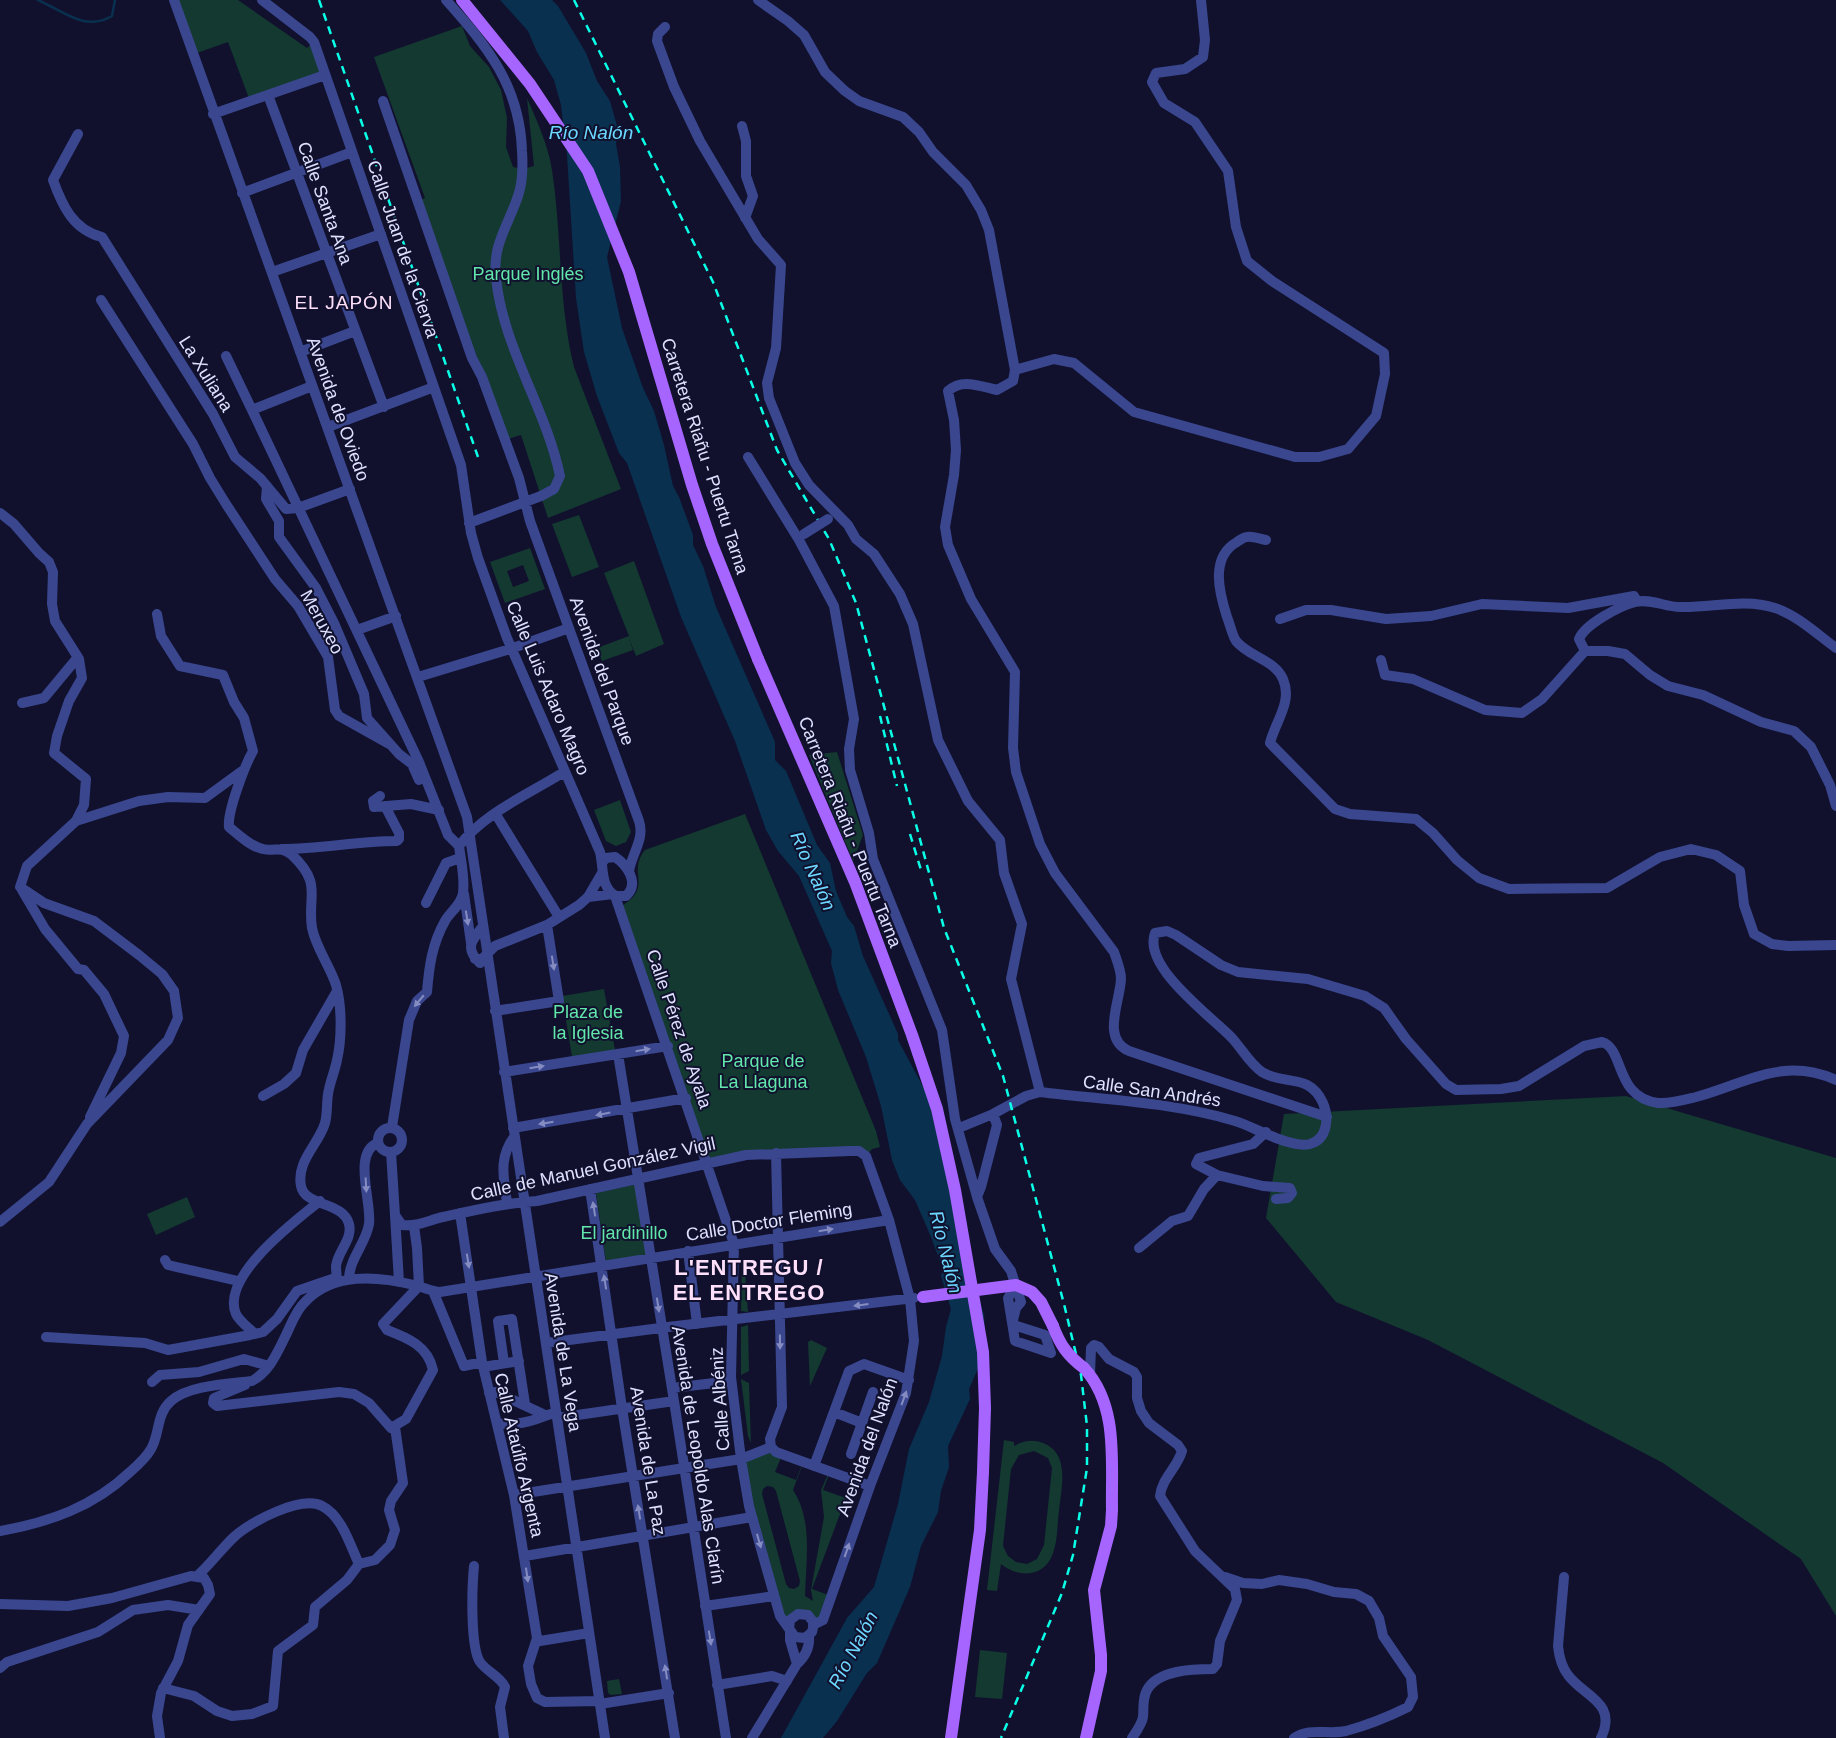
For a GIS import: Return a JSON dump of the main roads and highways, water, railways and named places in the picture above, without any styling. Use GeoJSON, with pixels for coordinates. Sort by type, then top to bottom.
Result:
{"type":"FeatureCollection","features":[{"type":"Feature","properties":{"kind":"main road","name":"Carretera Riañu - Puertu Tarna"},"geometry":{"type":"LineString","coordinates":[[462,0],[530,84],[559,124],[588,171],[629,272],[712,544],[758,659],[855,882],[912,1035],[937,1109],[972,1281],[983,1352],[985,1408],[980,1530],[951,1738]]}},
{"type":"Feature","properties":{"kind":"main road"},"geometry":{"type":"LineString","coordinates":[[924,1297],[1010,1286],[1032,1292],[1041,1302],[1060,1345],[1070,1357],[1087,1371],[1102,1392],[1107,1411],[1112,1510],[1110,1526],[1094,1590],[1101,1671],[1086,1738]]}},
{"type":"Feature","properties":{"kind":"water","name":"Río Nalón"},"geometry":{"type":"Polygon","coordinates":[[[500,0],[552,0],[558,6],[586,53],[597,81],[610,101],[618,129],[616,144],[620,167],[621,201],[607,257],[622,328],[643,388],[654,411],[673,486],[693,535],[693,545],[703,566],[716,607],[775,742],[775,760],[786,771],[817,845],[830,863],[836,891],[847,917],[854,926],[863,956],[898,1034],[898,1040],[928,1096],[952,1200],[984,1315],[986,1350],[969,1389],[970,1399],[948,1446],[949,1467],[941,1491],[938,1512],[921,1546],[910,1587],[877,1663],[867,1673],[837,1721],[823,1738],[781,1738],[847,1618],[874,1587],[898,1504],[909,1449],[929,1402],[942,1356],[946,1327],[951,1309],[941,1276],[943,1269],[931,1237],[915,1200],[900,1180],[892,1160],[881,1106],[866,1057],[838,990],[831,963],[832,951],[799,876],[778,851],[766,830],[735,741],[681,617],[627,463],[619,453],[597,396],[584,352],[576,298],[567,155],[561,105],[554,80],[537,52],[528,31],[500,0]]]}},
{"type":"Feature","properties":{"kind":"waterway"},"geometry":{"type":"LineString","coordinates":[[38,0],[74,18],[93,22],[112,16],[115,0]]}},
{"type":"Feature","properties":{"kind":"railway"},"geometry":{"type":"LineString","coordinates":[[319,0],[478,457]]}},
{"type":"Feature","properties":{"kind":"railway"},"geometry":{"type":"LineString","coordinates":[[574,0],[713,282],[777,450],[829,539],[856,603],[944,928],[1003,1076],[1064,1304],[1081,1375],[1087,1426],[1087,1468],[1073,1555],[1062,1593],[1001,1738]]}},
{"type":"Feature","properties":{"kind":"railway"},"geometry":{"type":"LineString","coordinates":[[880,716],[897,786]]}},
{"type":"Feature","properties":{"kind":"railway"},"geometry":{"type":"LineString","coordinates":[[910,834],[921,870]]}},
{"type":"Feature","properties":{"kind":"district","name":"EL JAPÓN"},"geometry":{"type":"Point","coordinates":[344,302]}},
{"type":"Feature","properties":{"kind":"district","name":"L'ENTREGU / EL ENTREGO"},"geometry":{"type":"Point","coordinates":[749,1280]}},
{"type":"Feature","properties":{"kind":"park label","name":"Parque Inglés"},"geometry":{"type":"Point","coordinates":[528,274]}},
{"type":"Feature","properties":{"kind":"park label","name":"Plaza de la Iglesia"},"geometry":{"type":"Point","coordinates":[588,1022]}},
{"type":"Feature","properties":{"kind":"park label","name":"Parque de La Llaguna"},"geometry":{"type":"Point","coordinates":[763,1071]}},
{"type":"Feature","properties":{"kind":"park label","name":"El jardinillo"},"geometry":{"type":"Point","coordinates":[624,1233]}}]}
